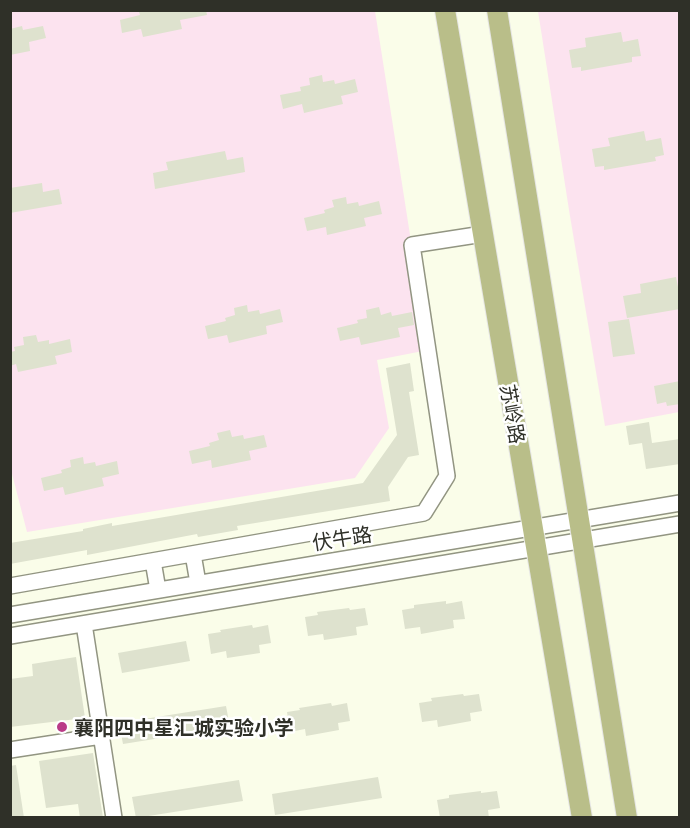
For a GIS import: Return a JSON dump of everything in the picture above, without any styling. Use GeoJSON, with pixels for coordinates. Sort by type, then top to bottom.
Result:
{"type":"FeatureCollection","features":[{"type":"Feature","properties":{"kind":"main road","name":"苏岭路"},"geometry":{"type":"LineString","coordinates":[[445,10],[582,818]]}},
{"type":"Feature","properties":{"kind":"main road"},"geometry":{"type":"LineString","coordinates":[[497,10],[627,818]]}},
{"type":"Feature","properties":{"kind":"street"},"geometry":{"type":"LineString","coordinates":[[10,586],[424,513],[447,476],[412,245],[483,234]]}},
{"type":"Feature","properties":{"kind":"street","name":"伏牛路"},"geometry":{"type":"LineString","coordinates":[[10,615],[680,503]]}},
{"type":"Feature","properties":{"kind":"street"},"geometry":{"type":"LineString","coordinates":[[10,636],[680,524]]}},
{"type":"Feature","properties":{"kind":"street"},"geometry":{"type":"LineString","coordinates":[[193,554],[198,583]]}},
{"type":"Feature","properties":{"kind":"street"},"geometry":{"type":"LineString","coordinates":[[153,561],[158,590]]}},
{"type":"Feature","properties":{"kind":"street"},"geometry":{"type":"LineString","coordinates":[[34,582],[39,610]]}},
{"type":"Feature","properties":{"kind":"street"},"geometry":{"type":"LineString","coordinates":[[84,624],[114,818]]}},
{"type":"Feature","properties":{"kind":"street"},"geometry":{"type":"LineString","coordinates":[[10,750],[101,736]]}},
{"type":"Feature","properties":{"kind":"shaded area"},"geometry":{"type":"Polygon","coordinates":[[[10,11],[375,11],[428,350],[377,360],[389,428],[355,478],[27,532],[10,466],[10,11]]]}},
{"type":"Feature","properties":{"kind":"shaded area"},"geometry":{"type":"Polygon","coordinates":[[[538,11],[679,11],[679,412],[605,426],[538,11]]]}},
{"type":"Feature","properties":{"kind":"building"},"geometry":{"type":"Polygon","coordinates":[[[206,10],[207,15],[180,20],[182,29],[143,37],[141,29],[122,33],[120,20],[140,15],[139,12],[206,10]]]}},
{"type":"Feature","properties":{"kind":"building"},"geometry":{"type":"Polygon","coordinates":[[[22,26],[23,30],[43,26],[46,38],[29,42],[30,51],[10,55],[10,29],[22,26]]]}},
{"type":"Feature","properties":{"kind":"building"},"geometry":{"type":"Polygon","coordinates":[[[621,32],[623,42],[638,39],[641,56],[632,57],[632,62],[581,71],[581,67],[572,68],[569,50],[586,47],[585,38],[621,32]]]}},
{"type":"Feature","properties":{"kind":"building"},"geometry":{"type":"Polygon","coordinates":[[[322,75],[323,82],[334,80],[335,84],[355,79],[358,92],[341,96],[343,104],[304,113],[302,104],[283,109],[280,95],[301,91],[300,87],[310,85],[309,78],[322,75]]]}},
{"type":"Feature","properties":{"kind":"building"},"geometry":{"type":"Polygon","coordinates":[[[644,131],[646,141],[661,138],[664,155],[655,157],[656,161],[604,170],[604,166],[595,167],[592,149],[610,146],[608,138],[644,131]]]}},
{"type":"Feature","properties":{"kind":"building"},"geometry":{"type":"Polygon","coordinates":[[[225,151],[227,160],[243,157],[245,172],[155,189],[153,173],[168,170],[166,162],[225,151]]]}},
{"type":"Feature","properties":{"kind":"building"},"geometry":{"type":"Polygon","coordinates":[[[42,183],[43,192],[59,189],[62,204],[10,213],[10,188],[42,183]]]}},
{"type":"Feature","properties":{"kind":"building"},"geometry":{"type":"Polygon","coordinates":[[[346,197],[347,204],[358,202],[359,206],[379,201],[382,214],[364,218],[366,226],[327,235],[326,227],[307,231],[304,218],[325,213],[324,210],[334,207],[332,200],[346,197]]]}},
{"type":"Feature","properties":{"kind":"building"},"geometry":{"type":"Polygon","coordinates":[[[676,277],[678,287],[680,287],[680,309],[627,318],[623,296],[641,293],[640,284],[676,277]]]}},
{"type":"Feature","properties":{"kind":"building"},"geometry":{"type":"Polygon","coordinates":[[[247,305],[248,312],[259,310],[260,314],[280,309],[283,322],[266,326],[267,334],[229,343],[227,335],[208,339],[205,326],[226,321],[225,318],[235,315],[234,308],[247,305]]]}},
{"type":"Feature","properties":{"kind":"building"},"geometry":{"type":"Polygon","coordinates":[[[379,307],[381,315],[391,312],[392,316],[412,312],[414,325],[398,328],[400,337],[361,345],[359,337],[340,341],[337,328],[358,323],[357,320],[367,318],[366,310],[379,307]]]}},
{"type":"Feature","properties":{"kind":"building"},"geometry":{"type":"Polygon","coordinates":[[[629,319],[635,354],[613,357],[608,322],[629,319]]]}},
{"type":"Feature","properties":{"kind":"building"},"geometry":{"type":"Polygon","coordinates":[[[36,335],[38,342],[49,340],[49,344],[70,339],[72,352],[55,356],[57,364],[18,372],[16,364],[10,366],[10,352],[15,351],[14,347],[24,345],[23,337],[36,335]]]}},
{"type":"Feature","properties":{"kind":"building"},"geometry":{"type":"Polygon","coordinates":[[[410,363],[414,391],[409,392],[419,455],[408,457],[388,487],[390,501],[237,526],[238,530],[198,537],[197,534],[87,555],[87,550],[10,564],[10,543],[83,531],[83,529],[112,523],[112,526],[363,483],[397,435],[386,368],[410,363]]]}},
{"type":"Feature","properties":{"kind":"building"},"geometry":{"type":"Polygon","coordinates":[[[680,381],[680,404],[667,406],[666,402],[657,404],[654,386],[680,381]]]}},
{"type":"Feature","properties":{"kind":"building"},"geometry":{"type":"Polygon","coordinates":[[[649,422],[652,443],[680,439],[680,464],[646,469],[642,443],[629,445],[626,426],[649,422]]]}},
{"type":"Feature","properties":{"kind":"building"},"geometry":{"type":"Polygon","coordinates":[[[230,430],[232,437],[243,435],[244,439],[264,435],[267,447],[249,451],[251,460],[212,468],[211,460],[192,464],[189,451],[210,446],[209,443],[219,440],[217,433],[230,430]]]}},
{"type":"Feature","properties":{"kind":"building"},"geometry":{"type":"Polygon","coordinates":[[[83,457],[84,464],[95,462],[96,466],[117,461],[119,474],[102,478],[104,486],[65,495],[63,487],[44,491],[41,478],[62,473],[61,470],[71,467],[70,460],[83,457]]]}},
{"type":"Feature","properties":{"kind":"building"},"geometry":{"type":"Polygon","coordinates":[[[446,601],[446,604],[462,601],[465,619],[453,620],[454,628],[421,634],[420,627],[405,629],[402,610],[414,608],[414,605],[446,601]]]}},
{"type":"Feature","properties":{"kind":"building"},"geometry":{"type":"Polygon","coordinates":[[[349,608],[350,610],[365,608],[368,625],[356,627],[357,635],[324,640],[323,634],[308,636],[305,617],[318,615],[317,612],[349,608]]]}},
{"type":"Feature","properties":{"kind":"building"},"geometry":{"type":"Polygon","coordinates":[[[252,625],[253,628],[268,625],[271,643],[259,645],[260,653],[227,658],[226,651],[211,654],[208,634],[252,625]]]}},
{"type":"Feature","properties":{"kind":"building"},"geometry":{"type":"Polygon","coordinates":[[[186,641],[190,661],[122,673],[118,653],[186,641]]]}},
{"type":"Feature","properties":{"kind":"building"},"geometry":{"type":"Polygon","coordinates":[[[76,657],[85,718],[10,727],[10,679],[33,676],[32,664],[76,657]]]}},
{"type":"Feature","properties":{"kind":"building"},"geometry":{"type":"Polygon","coordinates":[[[463,694],[464,696],[479,694],[482,711],[470,713],[471,721],[438,727],[437,720],[422,722],[419,703],[432,701],[431,698],[463,694]]]}},
{"type":"Feature","properties":{"kind":"building"},"geometry":{"type":"Polygon","coordinates":[[[331,703],[332,706],[347,703],[350,721],[338,723],[339,730],[306,736],[305,729],[290,732],[287,712],[331,703]]]}},
{"type":"Feature","properties":{"kind":"building"},"geometry":{"type":"Polygon","coordinates":[[[226,706],[230,727],[123,744],[119,723],[226,706]]]}},
{"type":"Feature","properties":{"kind":"building"},"geometry":{"type":"Polygon","coordinates":[[[93,753],[103,818],[80,818],[78,804],[46,808],[39,761],[93,753]]]}},
{"type":"Feature","properties":{"kind":"building"},"geometry":{"type":"Polygon","coordinates":[[[16,765],[24,818],[10,818],[10,766],[16,765]]]}},
{"type":"Feature","properties":{"kind":"building"},"geometry":{"type":"Polygon","coordinates":[[[378,777],[382,798],[275,815],[272,794],[378,777]]]}},
{"type":"Feature","properties":{"kind":"building"},"geometry":{"type":"Polygon","coordinates":[[[239,780],[243,801],[136,818],[132,797],[239,780]]]}},
{"type":"Feature","properties":{"kind":"building"},"geometry":{"type":"Polygon","coordinates":[[[481,791],[481,793],[497,791],[500,808],[488,810],[489,818],[440,818],[437,800],[449,798],[449,795],[481,791]]]}},
{"type":"Feature","properties":{"kind":"place","name":"襄阳四中星汇城实验小学"},"geometry":{"type":"Point","coordinates":[62,727]}}]}
